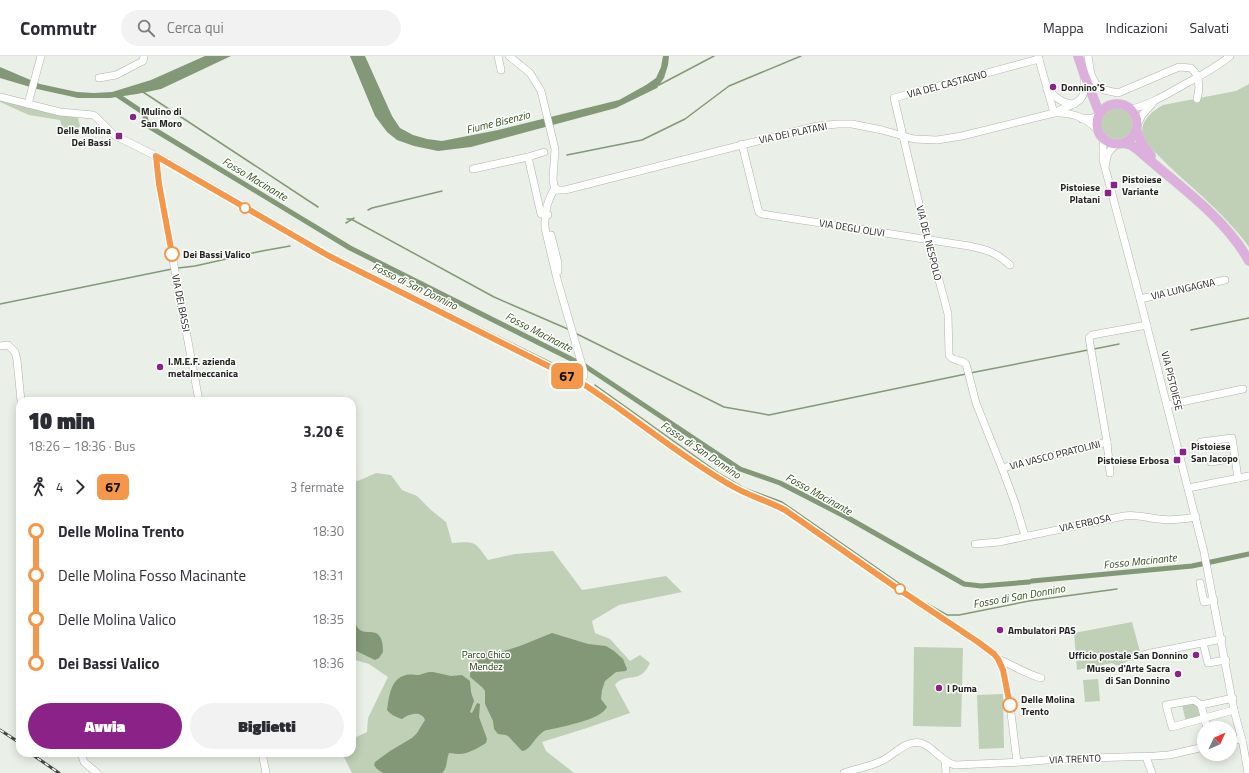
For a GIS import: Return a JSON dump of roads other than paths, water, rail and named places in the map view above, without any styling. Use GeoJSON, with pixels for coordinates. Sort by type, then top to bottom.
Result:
{"type":"FeatureCollection","features":[{"type":"Feature","properties":{"kind":"main road"},"geometry":{"type":"LineString","coordinates":[[1078,56],[1099,114]]}},
{"type":"Feature","properties":{"kind":"main road"},"geometry":{"type":"LineString","coordinates":[[1089,86],[1099,97],[1113,104]]}},
{"type":"Feature","properties":{"kind":"main road"},"geometry":{"type":"LineString","coordinates":[[1161,169],[1143,145],[1136,128],[1136,118],[1130,109],[1122,104],[1113,104],[1105,107],[1099,114],[1096,123],[1097,129],[1103,138],[1109,142],[1133,146],[1161,169],[1219,221],[1235,240],[1249,261]]}},
{"type":"Feature","properties":{"kind":"main road","name":"VIA PISTOIESE"},"geometry":{"type":"LineString","coordinates":[[1120,144],[1132,136],[1136,128]]}},
{"type":"Feature","properties":{"kind":"street"},"geometry":{"type":"LineString","coordinates":[[28,102],[41,56]]}},
{"type":"Feature","properties":{"kind":"street"},"geometry":{"type":"LineString","coordinates":[[99,78],[116,75],[143,61],[144,56]]}},
{"type":"Feature","properties":{"kind":"street"},"geometry":{"type":"LineString","coordinates":[[498,56],[501,70]]}},
{"type":"Feature","properties":{"kind":"street"},"geometry":{"type":"LineString","coordinates":[[509,56],[530,73],[541,91],[553,138],[555,149],[553,179],[556,189],[547,215],[558,263],[557,279],[583,368],[584,376],[580,382]]}},
{"type":"Feature","properties":{"kind":"street"},"geometry":{"type":"LineString","coordinates":[[1088,56],[1091,76],[1097,86],[1104,90],[1118,93],[1179,67],[1191,68],[1198,77],[1197,99]]}},
{"type":"Feature","properties":{"kind":"street"},"geometry":{"type":"LineString","coordinates":[[1130,109],[1158,100],[1198,77],[1230,56]]}},
{"type":"Feature","properties":{"kind":"street"},"geometry":{"type":"LineString","coordinates":[[1038,58],[1054,113]]}},
{"type":"Feature","properties":{"kind":"street","name":"VIA DEL CASTAGNO"},"geometry":{"type":"LineString","coordinates":[[903,137],[894,98],[1038,58]]}},
{"type":"Feature","properties":{"kind":"street"},"geometry":{"type":"LineString","coordinates":[[1047,89],[1068,104],[1074,104],[1081,99],[1084,93],[1084,74]]}},
{"type":"Feature","properties":{"kind":"street"},"geometry":{"type":"LineString","coordinates":[[0,97],[28,102],[60,112],[92,115],[98,118],[114,135],[156,156],[329,256],[580,382],[715,476],[745,493],[785,510],[994,654],[1003,670],[1010,705],[1017,762]]}},
{"type":"Feature","properties":{"kind":"street"},"geometry":{"type":"LineString","coordinates":[[1136,128],[1144,112],[1158,100]]}},
{"type":"Feature","properties":{"kind":"street","name":"VIA DEI PLATANI"},"geometry":{"type":"LineString","coordinates":[[556,189],[565,190],[814,126],[838,124],[860,125],[903,137],[918,139],[946,139],[1054,113],[1074,104]]}},
{"type":"Feature","properties":{"kind":"street","name":"VIA DEI PLATANI"},"geometry":{"type":"LineString","coordinates":[[1054,113],[1068,113],[1082,119],[1097,129]]}},
{"type":"Feature","properties":{"kind":"street","name":"VIA DEI PLATANI"},"geometry":{"type":"LineString","coordinates":[[1082,119],[1092,118],[1099,114]]}},
{"type":"Feature","properties":{"kind":"street","name":"VIA DEL NESPOLO"},"geometry":{"type":"LineString","coordinates":[[903,137],[948,317],[949,356],[964,362],[966,365],[978,408],[1002,468]]}},
{"type":"Feature","properties":{"kind":"street","name":"VIA PISTOIESE"},"geometry":{"type":"LineString","coordinates":[[1103,138],[1102,157],[1147,325],[1208,568],[1226,660],[1232,710],[1245,742],[1248,773]]}},
{"type":"Feature","properties":{"kind":"street","name":"VIA DEGLI OLIVI"},"geometry":{"type":"LineString","coordinates":[[742,144],[758,209],[762,214],[928,241],[969,246],[987,250],[999,256],[1010,265]]}},
{"type":"Feature","properties":{"kind":"street","name":"VIA PISTOIESE"},"geometry":{"type":"LineString","coordinates":[[1106,168],[1108,154],[1111,149],[1120,144]]}},
{"type":"Feature","properties":{"kind":"street"},"geometry":{"type":"LineString","coordinates":[[473,169],[544,152]]}},
{"type":"Feature","properties":{"kind":"street","name":"VIA DEI BASSI"},"geometry":{"type":"LineString","coordinates":[[156,156],[159,184],[198,397]]}},
{"type":"Feature","properties":{"kind":"street"},"geometry":{"type":"LineString","coordinates":[[528,157],[541,214],[547,215]]}},
{"type":"Feature","properties":{"kind":"street","name":"VIA LUNGAGNA"},"geometry":{"type":"LineString","coordinates":[[1140,299],[1225,280]]}},
{"type":"Feature","properties":{"kind":"street","name":"VIA VASCO PRATOLINI"},"geometry":{"type":"LineString","coordinates":[[1110,473],[1107,442],[1088,339],[1092,335],[1147,325]]}},
{"type":"Feature","properties":{"kind":"street"},"geometry":{"type":"LineString","coordinates":[[0,346],[8,345],[15,352],[22,397]]}},
{"type":"Feature","properties":{"kind":"street"},"geometry":{"type":"LineString","coordinates":[[1167,406],[1243,389]]}},
{"type":"Feature","properties":{"kind":"street"},"geometry":{"type":"LineString","coordinates":[[1201,442],[1232,438],[1238,478]]}},
{"type":"Feature","properties":{"kind":"street","name":"VIA VASCO PRATOLINI"},"geometry":{"type":"LineString","coordinates":[[1002,468],[1107,442]]}},
{"type":"Feature","properties":{"kind":"street"},"geometry":{"type":"LineString","coordinates":[[1212,462],[1235,458]]}},
{"type":"Feature","properties":{"kind":"street"},"geometry":{"type":"LineString","coordinates":[[1002,468],[1025,536]]}},
{"type":"Feature","properties":{"kind":"street"},"geometry":{"type":"LineString","coordinates":[[1188,488],[1249,476]]}},
{"type":"Feature","properties":{"kind":"street","name":"VIA ERBOSA"},"geometry":{"type":"LineString","coordinates":[[975,544],[999,542],[1124,516],[1140,516],[1159,520],[1196,518]]}},
{"type":"Feature","properties":{"kind":"street"},"geometry":{"type":"LineString","coordinates":[[1200,583],[1204,602],[1214,600]]}},
{"type":"Feature","properties":{"kind":"street"},"geometry":{"type":"LineString","coordinates":[[1146,654],[1222,639]]}},
{"type":"Feature","properties":{"kind":"street"},"geometry":{"type":"LineString","coordinates":[[1203,643],[1208,663],[1226,660]]}},
{"type":"Feature","properties":{"kind":"street"},"geometry":{"type":"LineString","coordinates":[[998,659],[1011,664],[1029,675],[1041,678]]}},
{"type":"Feature","properties":{"kind":"street"},"geometry":{"type":"LineString","coordinates":[[1201,705],[1230,699]]}},
{"type":"Feature","properties":{"kind":"street"},"geometry":{"type":"LineString","coordinates":[[1205,721],[1204,718],[1201,705],[1194,700],[1166,705],[1172,727],[1204,718],[1232,710]]}},
{"type":"Feature","properties":{"kind":"street","name":"VIA TRENTO"},"geometry":{"type":"LineString","coordinates":[[844,773],[882,761],[905,746],[916,742],[926,745],[949,763],[955,765],[1057,759],[1146,757],[1169,755],[1197,749]]}},
{"type":"Feature","properties":{"kind":"street"},"geometry":{"type":"LineString","coordinates":[[82,757],[84,762],[97,773]]}},
{"type":"Feature","properties":{"kind":"street"},"geometry":{"type":"LineString","coordinates":[[263,757],[266,773]]}},
{"type":"Feature","properties":{"kind":"street"},"geometry":{"type":"LineString","coordinates":[[1146,757],[1152,773]]}},
{"type":"Feature","properties":{"kind":"street"},"geometry":{"type":"LineString","coordinates":[[945,760],[946,773]]}},
{"type":"Feature","properties":{"kind":"waterway"},"geometry":{"type":"LineString","coordinates":[[659,85],[714,56]]}},
{"type":"Feature","properties":{"kind":"waterway"},"geometry":{"type":"LineString","coordinates":[[567,155],[642,140],[685,119],[729,86],[801,56]]}},
{"type":"Feature","properties":{"kind":"waterway"},"geometry":{"type":"LineString","coordinates":[[143,92],[318,207]]}},
{"type":"Feature","properties":{"kind":"waterway","name":"Fosso Macinante"},"geometry":{"type":"LineString","coordinates":[[117,95],[144,113],[147,124],[150,127],[350,248],[585,366],[740,469],[780,483],[850,519],[964,584],[981,586],[1029,582]]}},
{"type":"Feature","properties":{"kind":"waterway"},"geometry":{"type":"LineString","coordinates":[[368,210],[442,191]]}},
{"type":"Feature","properties":{"kind":"waterway"},"geometry":{"type":"LineString","coordinates":[[346,223],[354,218]]}},
{"type":"Feature","properties":{"kind":"waterway"},"geometry":{"type":"LineString","coordinates":[[347,219],[351,219],[494,297],[570,330]]}},
{"type":"Feature","properties":{"kind":"waterway"},"geometry":{"type":"LineString","coordinates":[[178,268],[195,266],[290,246]]}},
{"type":"Feature","properties":{"kind":"waterway"},"geometry":{"type":"LineString","coordinates":[[0,304],[172,269]]}},
{"type":"Feature","properties":{"kind":"waterway","name":"Fosso di San Donnino"},"geometry":{"type":"LineString","coordinates":[[414,295],[574,374]]}},
{"type":"Feature","properties":{"kind":"waterway"},"geometry":{"type":"LineString","coordinates":[[1191,330],[1249,318]]}},
{"type":"Feature","properties":{"kind":"waterway"},"geometry":{"type":"LineString","coordinates":[[575,333],[724,407],[769,415],[966,374]]}},
{"type":"Feature","properties":{"kind":"waterway"},"geometry":{"type":"LineString","coordinates":[[1094,349],[1119,344]]}},
{"type":"Feature","properties":{"kind":"waterway"},"geometry":{"type":"LineString","coordinates":[[970,373],[1088,350]]}},
{"type":"Feature","properties":{"kind":"waterway","name":"Fosso di San Donnino"},"geometry":{"type":"LineString","coordinates":[[595,385],[720,474],[744,488],[782,502],[903,586]]}},
{"type":"Feature","properties":{"kind":"waterway","name":"Fosso Macinante"},"geometry":{"type":"LineString","coordinates":[[1032,581],[1192,566],[1249,554]]}},
{"type":"Feature","properties":{"kind":"waterway","name":"Fosso di San Donnino"},"geometry":{"type":"LineString","coordinates":[[926,603],[947,615],[959,615],[1029,601],[1117,589]]}},
{"type":"Feature","properties":{"kind":"railway"},"geometry":{"type":"LineString","coordinates":[[0,730],[16,740]]}},
{"type":"Feature","properties":{"kind":"railway"},"geometry":{"type":"LineString","coordinates":[[36,757],[59,773]]}},
{"type":"Feature","properties":{"kind":"place","name":"Donnino'S"},"geometry":{"type":"Point","coordinates":[1053,87]}},
{"type":"Feature","properties":{"kind":"place","name":"Mulino di San Moro"},"geometry":{"type":"Point","coordinates":[133,117]}},
{"type":"Feature","properties":{"kind":"place","name":"Delle Molina Dei Bassi"},"geometry":{"type":"Point","coordinates":[119,136]}},
{"type":"Feature","properties":{"kind":"place","name":"Pistoiese Variante"},"geometry":{"type":"Point","coordinates":[1114,185]}},
{"type":"Feature","properties":{"kind":"place","name":"Pistoiese Platani"},"geometry":{"type":"Point","coordinates":[1108,193]}},
{"type":"Feature","properties":{"kind":"place","name":"Dei Bassi Valico"},"geometry":{"type":"Point","coordinates":[172,254]}},
{"type":"Feature","properties":{"kind":"place","name":"I.M.E.F. azienda metalmeccanica"},"geometry":{"type":"Point","coordinates":[160,367]}},
{"type":"Feature","properties":{"kind":"place","name":"Pistoiese San Jacopo"},"geometry":{"type":"Point","coordinates":[1183,452]}},
{"type":"Feature","properties":{"kind":"place","name":"Pistoiese Erbosa"},"geometry":{"type":"Point","coordinates":[1177,460]}},
{"type":"Feature","properties":{"kind":"place","name":"Ambulatori PAS"},"geometry":{"type":"Point","coordinates":[1000,630]}},
{"type":"Feature","properties":{"kind":"place","name":"Ufficio postale San Donnino"},"geometry":{"type":"Point","coordinates":[1196,655]}},
{"type":"Feature","properties":{"kind":"place","name":"Museo d'Arte Sacra di San Donnino"},"geometry":{"type":"Point","coordinates":[1178,674]}},
{"type":"Feature","properties":{"kind":"place","name":"I Puma"},"geometry":{"type":"Point","coordinates":[939,688]}},
{"type":"Feature","properties":{"kind":"place","name":"Delle Molina Trento"},"geometry":{"type":"Point","coordinates":[1010,705]}},
{"type":"Feature","properties":{"kind":"water label","name":"Fiume Bisenzio"},"geometry":{"type":"Point","coordinates":[498,122]}},
{"type":"Feature","properties":{"kind":"park label","name":"Parco Chico Mendez"},"geometry":{"type":"Point","coordinates":[486,660]}}]}
